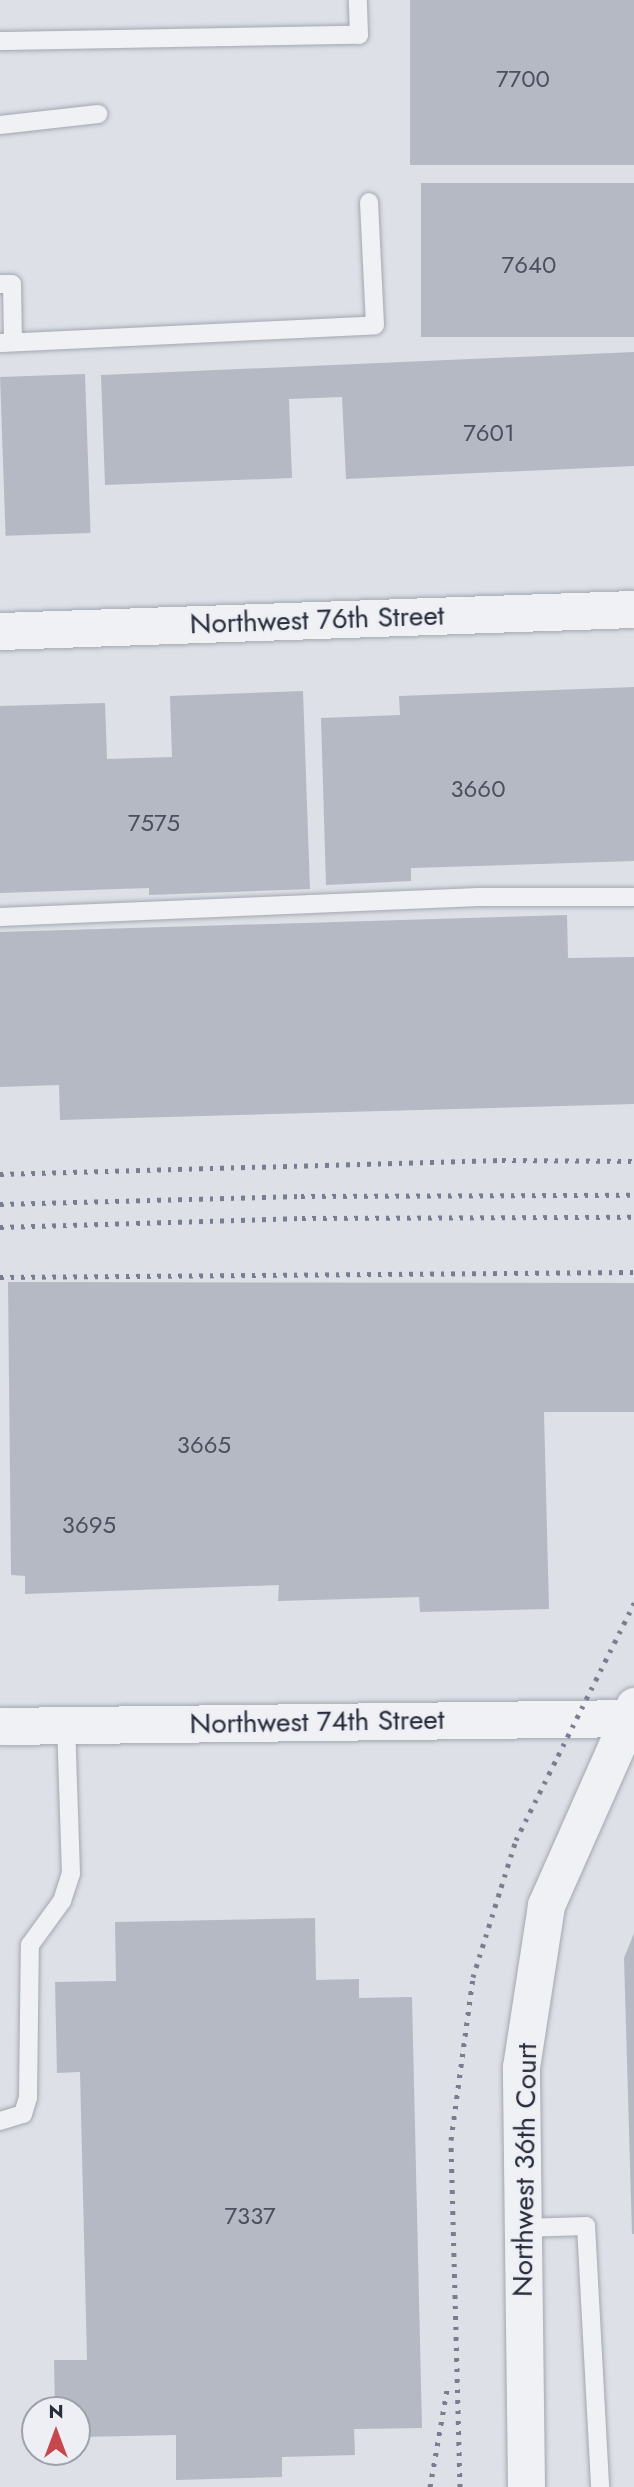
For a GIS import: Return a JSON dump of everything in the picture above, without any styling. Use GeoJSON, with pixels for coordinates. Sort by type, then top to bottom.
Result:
{"type":"FeatureCollection","features":[{"type":"Feature","properties":{"kind":"street","name":"Northwest 76th Street"},"geometry":{"type":"LineString","coordinates":[[0,631],[634,609]]}},
{"type":"Feature","properties":{"kind":"street","name":"Northwest 74th Street"},"geometry":{"type":"LineString","coordinates":[[0,1726],[631,1714]]}},
{"type":"Feature","properties":{"kind":"street","name":"Northwest 36th Court"},"geometry":{"type":"LineString","coordinates":[[526,2487],[521,2067],[546,1905],[631,1714]]}},
{"type":"Feature","properties":{"kind":"lane"},"geometry":{"type":"LineString","coordinates":[[0,41],[359,35],[358,0]]}},
{"type":"Feature","properties":{"kind":"lane"},"geometry":{"type":"LineString","coordinates":[[0,125],[98,114]]}},
{"type":"Feature","properties":{"kind":"lane"},"geometry":{"type":"LineString","coordinates":[[0,284],[12,284],[6,342],[375,325],[369,202]]}},
{"type":"Feature","properties":{"kind":"lane"},"geometry":{"type":"LineString","coordinates":[[0,917],[479,898],[634,898]]}},
{"type":"Feature","properties":{"kind":"lane"},"geometry":{"type":"LineString","coordinates":[[0,2121],[23,2114],[28,2098],[30,1945],[62,1901],[71,1874],[66,1726]]}},
{"type":"Feature","properties":{"kind":"lane"},"geometry":{"type":"LineString","coordinates":[[523,2228],[586,2226],[600,2487]]}},
{"type":"Feature","properties":{"kind":"building"},"geometry":{"type":"Polygon","coordinates":[[[410,0],[634,0],[634,165],[410,165],[410,0]]]}},
{"type":"Feature","properties":{"kind":"building"},"geometry":{"type":"Polygon","coordinates":[[[421,183],[634,183],[634,337],[421,337],[421,183]]]}},
{"type":"Feature","properties":{"kind":"building"},"geometry":{"type":"Polygon","coordinates":[[[634,352],[634,466],[346,479],[342,397],[289,399],[292,478],[105,485],[101,375],[634,352]]]}},
{"type":"Feature","properties":{"kind":"building"},"geometry":{"type":"Polygon","coordinates":[[[85,374],[91,533],[6,536],[0,377],[85,374]]]}},
{"type":"Feature","properties":{"kind":"building"},"geometry":{"type":"Polygon","coordinates":[[[634,687],[634,861],[411,868],[411,881],[326,885],[321,718],[400,715],[399,696],[634,687]]]}},
{"type":"Feature","properties":{"kind":"building"},"geometry":{"type":"Polygon","coordinates":[[[303,691],[310,889],[149,895],[149,888],[0,893],[0,706],[105,703],[107,759],[172,757],[170,696],[303,691]]]}},
{"type":"Feature","properties":{"kind":"building"},"geometry":{"type":"Polygon","coordinates":[[[567,915],[568,958],[634,957],[634,1104],[60,1120],[59,1085],[0,1087],[0,932],[567,915]]]}},
{"type":"Feature","properties":{"kind":"building"},"geometry":{"type":"Polygon","coordinates":[[[8,1282],[634,1283],[634,1412],[544,1412],[549,1609],[420,1612],[419,1597],[278,1601],[279,1585],[25,1594],[25,1576],[11,1575],[8,1282]]]}},
{"type":"Feature","properties":{"kind":"building"},"geometry":{"type":"Polygon","coordinates":[[[315,1918],[316,1980],[359,1979],[359,1998],[412,1997],[422,2428],[354,2429],[355,2455],[282,2457],[282,2477],[176,2480],[176,2435],[91,2437],[91,2396],[55,2396],[54,2360],[87,2360],[80,2072],[57,2073],[55,1982],[116,1981],[115,1922],[315,1918]]]}},
{"type":"Feature","properties":{"kind":"building"},"geometry":{"type":"Polygon","coordinates":[[[634,1933],[634,2234],[632,2234],[624,1958],[634,1933]]]}},
{"type":"Feature","properties":{"kind":"railway"},"geometry":{"type":"LineString","coordinates":[[0,1174],[502,1160],[634,1161]]}},
{"type":"Feature","properties":{"kind":"railway"},"geometry":{"type":"LineString","coordinates":[[0,1204],[301,1196],[634,1195]]}},
{"type":"Feature","properties":{"kind":"railway"},"geometry":{"type":"LineString","coordinates":[[0,1227],[302,1218],[634,1217]]}},
{"type":"Feature","properties":{"kind":"railway"},"geometry":{"type":"LineString","coordinates":[[0,1277],[634,1272]]}},
{"type":"Feature","properties":{"kind":"railway"},"geometry":{"type":"LineString","coordinates":[[460,2487],[451,2140],[473,1977],[516,1840],[634,1603]]}},
{"type":"Feature","properties":{"kind":"railway"},"geometry":{"type":"LineString","coordinates":[[430,2487],[448,2384]]}}]}
